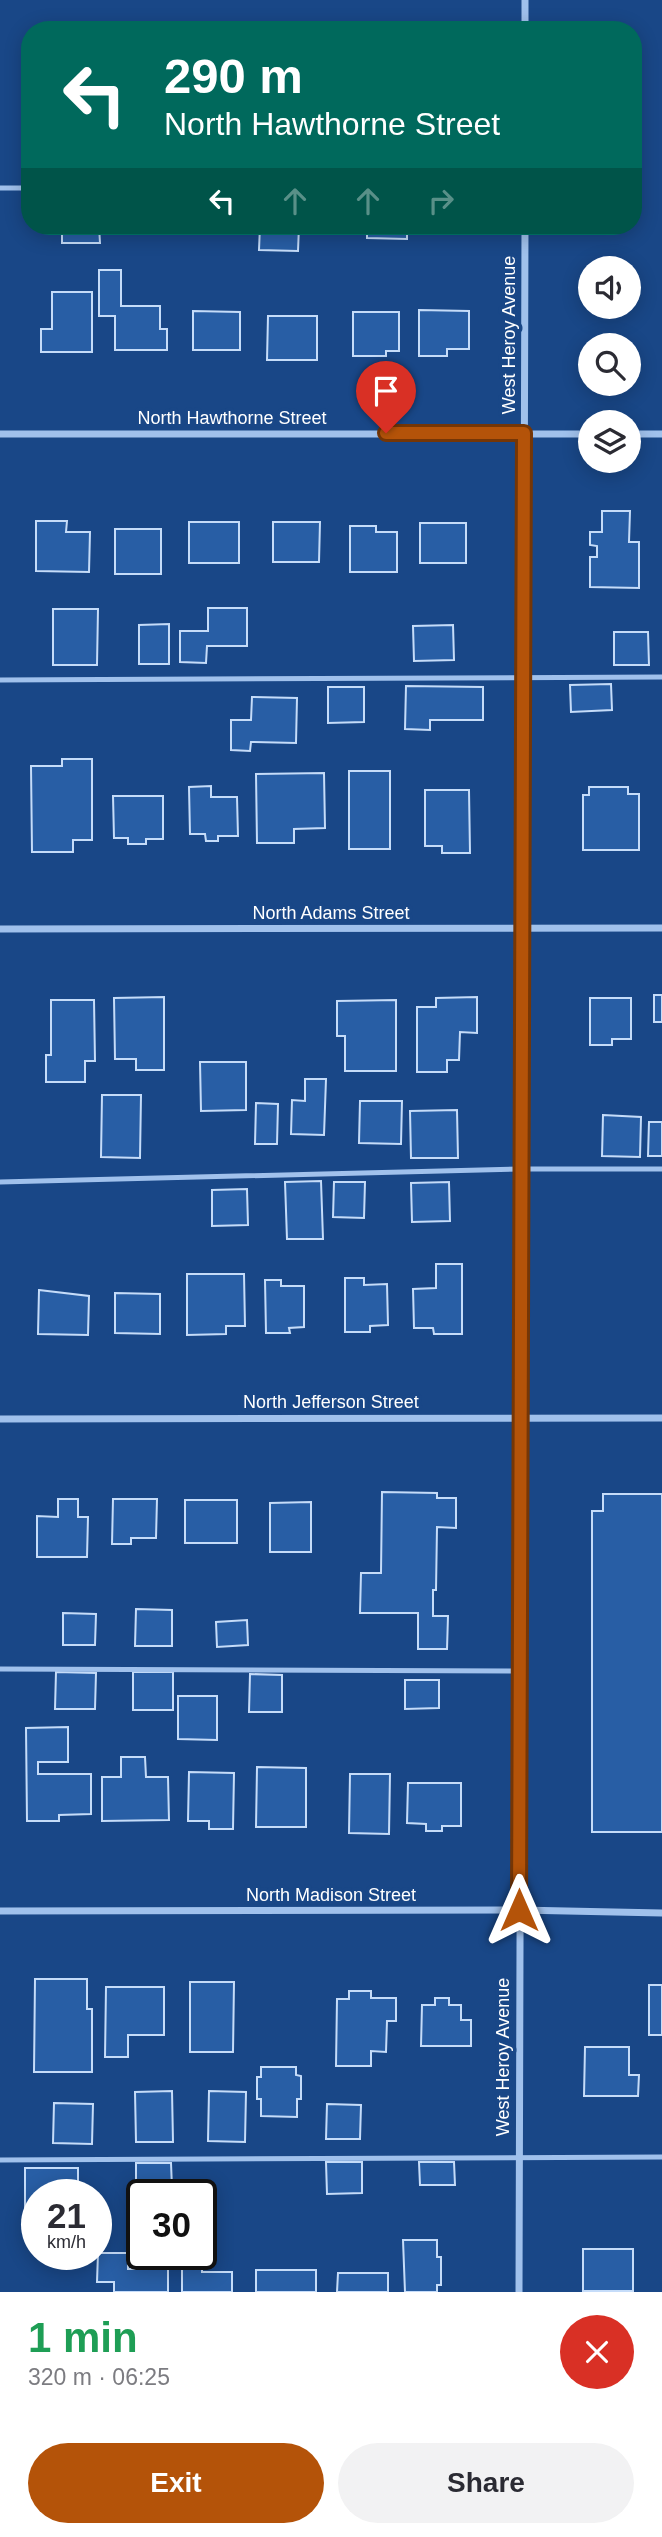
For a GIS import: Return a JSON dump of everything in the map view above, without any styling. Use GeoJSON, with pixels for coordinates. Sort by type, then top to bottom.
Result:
{"type":"FeatureCollection","features":[{"type":"Feature","properties":{"kind":"street"},"geometry":{"type":"LineString","coordinates":[[525,0],[525,21]]}},
{"type":"Feature","properties":{"kind":"street","name":"West Heroy Avenue"},"geometry":{"type":"LineString","coordinates":[[519,2292],[520,1169],[525,235]]}},
{"type":"Feature","properties":{"kind":"street","name":"North Hawthorne Street"},"geometry":{"type":"LineString","coordinates":[[0,434],[578,434]]}},
{"type":"Feature","properties":{"kind":"street"},"geometry":{"type":"LineString","coordinates":[[641,434],[662,434]]}},
{"type":"Feature","properties":{"kind":"street","name":"North Adams Street"},"geometry":{"type":"LineString","coordinates":[[0,929],[662,928]]}},
{"type":"Feature","properties":{"kind":"street","name":"North Jefferson Street"},"geometry":{"type":"LineString","coordinates":[[0,1419],[662,1418]]}},
{"type":"Feature","properties":{"kind":"street","name":"North Madison Street"},"geometry":{"type":"LineString","coordinates":[[0,1911],[519,1910],[662,1913]]}},
{"type":"Feature","properties":{"kind":"lane"},"geometry":{"type":"LineString","coordinates":[[0,188],[21,188]]}},
{"type":"Feature","properties":{"kind":"lane"},"geometry":{"type":"LineString","coordinates":[[0,680],[662,677]]}},
{"type":"Feature","properties":{"kind":"lane"},"geometry":{"type":"LineString","coordinates":[[0,1182],[520,1169],[662,1169]]}},
{"type":"Feature","properties":{"kind":"lane"},"geometry":{"type":"LineString","coordinates":[[0,1669],[519,1671]]}},
{"type":"Feature","properties":{"kind":"lane"},"geometry":{"type":"LineString","coordinates":[[0,2160],[662,2157]]}},
{"type":"Feature","properties":{"kind":"building"},"geometry":{"type":"Polygon","coordinates":[[[62,235],[100,235],[100,243],[62,243],[62,235]]]}},
{"type":"Feature","properties":{"kind":"building"},"geometry":{"type":"Polygon","coordinates":[[[260,235],[299,235],[298,251],[259,250],[260,235]]]}},
{"type":"Feature","properties":{"kind":"building"},"geometry":{"type":"Polygon","coordinates":[[[367,235],[407,235],[407,239],[367,238],[367,235]]]}},
{"type":"Feature","properties":{"kind":"building"},"geometry":{"type":"Polygon","coordinates":[[[99,270],[121,270],[121,306],[160,306],[160,329],[167,329],[167,350],[115,350],[115,316],[99,316],[99,270]]]}},
{"type":"Feature","properties":{"kind":"building"},"geometry":{"type":"Polygon","coordinates":[[[52,292],[92,292],[92,352],[41,352],[41,329],[52,329],[52,292]]]}},
{"type":"Feature","properties":{"kind":"building"},"geometry":{"type":"Polygon","coordinates":[[[419,310],[469,311],[469,349],[447,349],[447,356],[419,356],[419,310]]]}},
{"type":"Feature","properties":{"kind":"building"},"geometry":{"type":"Polygon","coordinates":[[[193,311],[240,312],[240,350],[193,350],[193,311]]]}},
{"type":"Feature","properties":{"kind":"building"},"geometry":{"type":"Polygon","coordinates":[[[353,312],[399,312],[399,351],[386,351],[386,356],[353,356],[353,312]]]}},
{"type":"Feature","properties":{"kind":"building"},"geometry":{"type":"Polygon","coordinates":[[[268,316],[317,316],[317,360],[267,360],[268,316]]]}},
{"type":"Feature","properties":{"kind":"building"},"geometry":{"type":"Polygon","coordinates":[[[602,511],[630,511],[629,542],[639,542],[639,588],[590,587],[590,557],[597,557],[597,546],[590,545],[590,532],[602,532],[602,511]]]}},
{"type":"Feature","properties":{"kind":"building"},"geometry":{"type":"Polygon","coordinates":[[[36,521],[67,521],[66,532],[90,532],[89,572],[36,571],[36,521]]]}},
{"type":"Feature","properties":{"kind":"building"},"geometry":{"type":"Polygon","coordinates":[[[189,522],[239,522],[239,563],[189,563],[189,522]]]}},
{"type":"Feature","properties":{"kind":"building"},"geometry":{"type":"Polygon","coordinates":[[[273,522],[320,522],[319,562],[273,562],[273,522]]]}},
{"type":"Feature","properties":{"kind":"building"},"geometry":{"type":"Polygon","coordinates":[[[420,523],[466,523],[466,563],[420,563],[420,523]]]}},
{"type":"Feature","properties":{"kind":"building"},"geometry":{"type":"Polygon","coordinates":[[[350,526],[376,526],[376,532],[397,532],[397,572],[350,572],[350,526]]]}},
{"type":"Feature","properties":{"kind":"building"},"geometry":{"type":"Polygon","coordinates":[[[115,529],[161,529],[161,574],[115,574],[115,529]]]}},
{"type":"Feature","properties":{"kind":"building"},"geometry":{"type":"Polygon","coordinates":[[[208,608],[247,608],[247,646],[207,646],[206,663],[180,662],[180,631],[208,631],[208,608]]]}},
{"type":"Feature","properties":{"kind":"building"},"geometry":{"type":"Polygon","coordinates":[[[53,609],[98,609],[97,665],[53,665],[53,609]]]}},
{"type":"Feature","properties":{"kind":"building"},"geometry":{"type":"Polygon","coordinates":[[[169,624],[169,664],[139,664],[139,625],[169,624]]]}},
{"type":"Feature","properties":{"kind":"building"},"geometry":{"type":"Polygon","coordinates":[[[453,625],[454,660],[414,661],[413,626],[453,625]]]}},
{"type":"Feature","properties":{"kind":"building"},"geometry":{"type":"Polygon","coordinates":[[[614,632],[648,632],[649,665],[614,665],[614,632]]]}},
{"type":"Feature","properties":{"kind":"building"},"geometry":{"type":"Polygon","coordinates":[[[611,684],[612,710],[571,712],[570,685],[611,684]]]}},
{"type":"Feature","properties":{"kind":"building"},"geometry":{"type":"Polygon","coordinates":[[[406,686],[483,687],[483,720],[430,720],[430,730],[405,729],[406,686]]]}},
{"type":"Feature","properties":{"kind":"building"},"geometry":{"type":"Polygon","coordinates":[[[328,687],[364,687],[364,722],[328,723],[328,687]]]}},
{"type":"Feature","properties":{"kind":"building"},"geometry":{"type":"Polygon","coordinates":[[[252,697],[297,698],[296,743],[251,742],[250,751],[231,750],[231,720],[251,720],[252,697]]]}},
{"type":"Feature","properties":{"kind":"building"},"geometry":{"type":"Polygon","coordinates":[[[62,759],[92,759],[92,840],[73,840],[73,852],[32,852],[31,766],[62,766],[62,759]]]}},
{"type":"Feature","properties":{"kind":"building"},"geometry":{"type":"Polygon","coordinates":[[[349,771],[390,771],[390,849],[349,849],[349,771]]]}},
{"type":"Feature","properties":{"kind":"building"},"geometry":{"type":"Polygon","coordinates":[[[324,773],[325,828],[294,829],[294,843],[257,843],[256,774],[324,773]]]}},
{"type":"Feature","properties":{"kind":"building"},"geometry":{"type":"Polygon","coordinates":[[[211,786],[211,797],[237,797],[238,836],[218,836],[218,841],[206,841],[205,834],[190,834],[189,787],[211,786]]]}},
{"type":"Feature","properties":{"kind":"building"},"geometry":{"type":"Polygon","coordinates":[[[589,787],[628,787],[628,794],[639,794],[639,850],[583,850],[583,795],[589,795],[589,787]]]}},
{"type":"Feature","properties":{"kind":"building"},"geometry":{"type":"Polygon","coordinates":[[[425,790],[469,790],[470,853],[442,853],[442,846],[425,846],[425,790]]]}},
{"type":"Feature","properties":{"kind":"building"},"geometry":{"type":"Polygon","coordinates":[[[113,796],[163,796],[163,839],[146,839],[146,844],[128,844],[128,838],[114,838],[113,796]]]}},
{"type":"Feature","properties":{"kind":"building"},"geometry":{"type":"Polygon","coordinates":[[[654,995],[662,995],[662,1022],[654,1022],[654,995]]]}},
{"type":"Feature","properties":{"kind":"building"},"geometry":{"type":"Polygon","coordinates":[[[164,997],[164,1070],[136,1070],[136,1059],[115,1059],[114,998],[164,997]]]}},
{"type":"Feature","properties":{"kind":"building"},"geometry":{"type":"Polygon","coordinates":[[[477,997],[477,1033],[460,1032],[459,1060],[447,1060],[447,1072],[417,1072],[417,1007],[436,1007],[436,998],[477,997]]]}},
{"type":"Feature","properties":{"kind":"building"},"geometry":{"type":"Polygon","coordinates":[[[590,998],[631,998],[631,1039],[612,1039],[612,1045],[590,1045],[590,998]]]}},
{"type":"Feature","properties":{"kind":"building"},"geometry":{"type":"Polygon","coordinates":[[[51,1000],[94,1000],[95,1061],[85,1061],[85,1082],[46,1082],[46,1055],[51,1055],[51,1000]]]}},
{"type":"Feature","properties":{"kind":"building"},"geometry":{"type":"Polygon","coordinates":[[[396,1000],[396,1071],[345,1071],[345,1036],[337,1036],[337,1001],[396,1000]]]}},
{"type":"Feature","properties":{"kind":"building"},"geometry":{"type":"Polygon","coordinates":[[[200,1062],[246,1062],[246,1110],[201,1111],[200,1062]]]}},
{"type":"Feature","properties":{"kind":"building"},"geometry":{"type":"Polygon","coordinates":[[[305,1079],[326,1079],[324,1135],[291,1134],[292,1100],[305,1101],[305,1079]]]}},
{"type":"Feature","properties":{"kind":"building"},"geometry":{"type":"Polygon","coordinates":[[[102,1095],[141,1095],[140,1158],[101,1157],[102,1095]]]}},
{"type":"Feature","properties":{"kind":"building"},"geometry":{"type":"Polygon","coordinates":[[[360,1101],[402,1101],[401,1144],[359,1143],[360,1101]]]}},
{"type":"Feature","properties":{"kind":"building"},"geometry":{"type":"Polygon","coordinates":[[[256,1103],[278,1104],[277,1144],[255,1144],[256,1103]]]}},
{"type":"Feature","properties":{"kind":"building"},"geometry":{"type":"Polygon","coordinates":[[[457,1110],[458,1158],[411,1158],[410,1111],[457,1110]]]}},
{"type":"Feature","properties":{"kind":"building"},"geometry":{"type":"Polygon","coordinates":[[[603,1115],[641,1117],[640,1157],[602,1156],[603,1115]]]}},
{"type":"Feature","properties":{"kind":"building"},"geometry":{"type":"Polygon","coordinates":[[[649,1122],[662,1122],[662,1156],[648,1156],[649,1122]]]}},
{"type":"Feature","properties":{"kind":"building"},"geometry":{"type":"Polygon","coordinates":[[[321,1181],[323,1239],[287,1239],[285,1182],[321,1181]]]}},
{"type":"Feature","properties":{"kind":"building"},"geometry":{"type":"Polygon","coordinates":[[[334,1182],[365,1182],[364,1218],[333,1217],[334,1182]]]}},
{"type":"Feature","properties":{"kind":"building"},"geometry":{"type":"Polygon","coordinates":[[[449,1182],[450,1221],[412,1222],[411,1183],[449,1182]]]}},
{"type":"Feature","properties":{"kind":"building"},"geometry":{"type":"Polygon","coordinates":[[[247,1189],[248,1225],[212,1226],[212,1190],[247,1189]]]}},
{"type":"Feature","properties":{"kind":"building"},"geometry":{"type":"Polygon","coordinates":[[[436,1264],[462,1264],[462,1334],[434,1334],[433,1328],[414,1328],[413,1289],[436,1288],[436,1264]]]}},
{"type":"Feature","properties":{"kind":"building"},"geometry":{"type":"Polygon","coordinates":[[[187,1274],[244,1274],[245,1326],[226,1326],[226,1334],[187,1335],[187,1274]]]}},
{"type":"Feature","properties":{"kind":"building"},"geometry":{"type":"Polygon","coordinates":[[[345,1278],[364,1278],[364,1285],[387,1284],[388,1325],[370,1326],[370,1332],[345,1332],[345,1278]]]}},
{"type":"Feature","properties":{"kind":"building"},"geometry":{"type":"Polygon","coordinates":[[[265,1280],[281,1280],[281,1286],[304,1286],[304,1327],[289,1328],[290,1333],[266,1333],[265,1280]]]}},
{"type":"Feature","properties":{"kind":"building"},"geometry":{"type":"Polygon","coordinates":[[[39,1290],[89,1296],[88,1335],[38,1334],[39,1290]]]}},
{"type":"Feature","properties":{"kind":"building"},"geometry":{"type":"Polygon","coordinates":[[[115,1293],[160,1294],[160,1334],[115,1333],[115,1293]]]}},
{"type":"Feature","properties":{"kind":"building"},"geometry":{"type":"Polygon","coordinates":[[[382,1492],[437,1493],[437,1498],[456,1498],[456,1528],[437,1527],[436,1590],[433,1590],[433,1616],[448,1616],[447,1649],[418,1649],[418,1613],[360,1613],[361,1573],[381,1573],[382,1492]]]}},
{"type":"Feature","properties":{"kind":"building"},"geometry":{"type":"Polygon","coordinates":[[[603,1494],[662,1494],[662,1832],[592,1832],[592,1511],[603,1511],[603,1494]]]}},
{"type":"Feature","properties":{"kind":"building"},"geometry":{"type":"Polygon","coordinates":[[[58,1499],[78,1499],[78,1517],[88,1517],[87,1557],[37,1557],[37,1516],[58,1517],[58,1499]]]}},
{"type":"Feature","properties":{"kind":"building"},"geometry":{"type":"Polygon","coordinates":[[[113,1499],[157,1499],[156,1538],[131,1538],[131,1544],[112,1544],[113,1499]]]}},
{"type":"Feature","properties":{"kind":"building"},"geometry":{"type":"Polygon","coordinates":[[[185,1500],[237,1500],[237,1543],[185,1543],[185,1500]]]}},
{"type":"Feature","properties":{"kind":"building"},"geometry":{"type":"Polygon","coordinates":[[[311,1502],[311,1552],[270,1552],[270,1503],[311,1502]]]}},
{"type":"Feature","properties":{"kind":"building"},"geometry":{"type":"Polygon","coordinates":[[[136,1609],[172,1610],[172,1646],[135,1646],[136,1609]]]}},
{"type":"Feature","properties":{"kind":"building"},"geometry":{"type":"Polygon","coordinates":[[[63,1613],[96,1614],[95,1645],[63,1645],[63,1613]]]}},
{"type":"Feature","properties":{"kind":"building"},"geometry":{"type":"Polygon","coordinates":[[[247,1620],[248,1645],[217,1647],[216,1622],[247,1620]]]}},
{"type":"Feature","properties":{"kind":"building"},"geometry":{"type":"Polygon","coordinates":[[[56,1672],[96,1673],[95,1709],[55,1709],[56,1672]]]}},
{"type":"Feature","properties":{"kind":"building"},"geometry":{"type":"Polygon","coordinates":[[[133,1672],[173,1672],[173,1710],[133,1710],[133,1672]]]}},
{"type":"Feature","properties":{"kind":"building"},"geometry":{"type":"Polygon","coordinates":[[[250,1674],[282,1675],[282,1712],[249,1712],[250,1674]]]}},
{"type":"Feature","properties":{"kind":"building"},"geometry":{"type":"Polygon","coordinates":[[[405,1680],[439,1680],[439,1708],[405,1709],[405,1680]]]}},
{"type":"Feature","properties":{"kind":"building"},"geometry":{"type":"Polygon","coordinates":[[[178,1696],[217,1696],[217,1740],[178,1739],[178,1696]]]}},
{"type":"Feature","properties":{"kind":"building"},"geometry":{"type":"Polygon","coordinates":[[[68,1727],[68,1762],[38,1762],[38,1774],[91,1774],[91,1814],[59,1815],[59,1821],[27,1821],[26,1728],[68,1727]]]}},
{"type":"Feature","properties":{"kind":"building"},"geometry":{"type":"Polygon","coordinates":[[[121,1757],[145,1757],[146,1777],[168,1777],[169,1820],[102,1821],[102,1777],[121,1777],[121,1757]]]}},
{"type":"Feature","properties":{"kind":"building"},"geometry":{"type":"Polygon","coordinates":[[[257,1767],[306,1768],[306,1827],[256,1827],[257,1767]]]}},
{"type":"Feature","properties":{"kind":"building"},"geometry":{"type":"Polygon","coordinates":[[[189,1772],[234,1773],[233,1829],[209,1829],[209,1821],[188,1821],[189,1772]]]}},
{"type":"Feature","properties":{"kind":"building"},"geometry":{"type":"Polygon","coordinates":[[[350,1774],[390,1774],[389,1834],[349,1833],[350,1774]]]}},
{"type":"Feature","properties":{"kind":"building"},"geometry":{"type":"Polygon","coordinates":[[[408,1783],[461,1783],[461,1826],[442,1826],[442,1831],[426,1831],[426,1824],[407,1823],[408,1783]]]}},
{"type":"Feature","properties":{"kind":"building"},"geometry":{"type":"Polygon","coordinates":[[[35,1979],[87,1979],[87,2009],[92,2009],[92,2072],[34,2072],[35,1979]]]}},
{"type":"Feature","properties":{"kind":"building"},"geometry":{"type":"Polygon","coordinates":[[[190,1982],[234,1982],[233,2052],[190,2052],[190,1982]]]}},
{"type":"Feature","properties":{"kind":"building"},"geometry":{"type":"Polygon","coordinates":[[[649,1985],[662,1985],[662,2035],[649,2035],[649,1985]]]}},
{"type":"Feature","properties":{"kind":"building"},"geometry":{"type":"Polygon","coordinates":[[[106,1987],[164,1987],[164,2035],[128,2035],[128,2057],[105,2057],[106,1987]]]}},
{"type":"Feature","properties":{"kind":"building"},"geometry":{"type":"Polygon","coordinates":[[[349,1991],[371,1991],[371,1998],[396,1998],[396,2021],[387,2021],[386,2052],[371,2051],[371,2066],[336,2066],[337,1999],[349,1999],[349,1991]]]}},
{"type":"Feature","properties":{"kind":"building"},"geometry":{"type":"Polygon","coordinates":[[[435,1998],[449,1998],[449,2005],[461,2005],[461,2020],[471,2020],[471,2046],[421,2046],[422,2005],[435,2005],[435,1998]]]}},
{"type":"Feature","properties":{"kind":"building"},"geometry":{"type":"Polygon","coordinates":[[[585,2047],[629,2047],[629,2075],[639,2075],[638,2096],[584,2096],[585,2047]]]}},
{"type":"Feature","properties":{"kind":"building"},"geometry":{"type":"Polygon","coordinates":[[[261,2067],[296,2067],[296,2075],[301,2076],[301,2099],[297,2099],[297,2117],[261,2116],[261,2099],[257,2099],[257,2077],[261,2077],[261,2067]]]}},
{"type":"Feature","properties":{"kind":"building"},"geometry":{"type":"Polygon","coordinates":[[[172,2091],[173,2142],[136,2142],[135,2092],[172,2091]]]}},
{"type":"Feature","properties":{"kind":"building"},"geometry":{"type":"Polygon","coordinates":[[[209,2091],[246,2092],[245,2142],[208,2141],[209,2091]]]}},
{"type":"Feature","properties":{"kind":"building"},"geometry":{"type":"Polygon","coordinates":[[[54,2103],[93,2104],[92,2144],[53,2143],[54,2103]]]}},
{"type":"Feature","properties":{"kind":"building"},"geometry":{"type":"Polygon","coordinates":[[[327,2104],[361,2105],[360,2139],[326,2139],[327,2104]]]}},
{"type":"Feature","properties":{"kind":"building"},"geometry":{"type":"Polygon","coordinates":[[[326,2162],[362,2162],[362,2193],[327,2194],[326,2162]]]}},
{"type":"Feature","properties":{"kind":"building"},"geometry":{"type":"Polygon","coordinates":[[[419,2162],[454,2162],[455,2185],[420,2185],[419,2162]]]}},
{"type":"Feature","properties":{"kind":"building"},"geometry":{"type":"Polygon","coordinates":[[[136,2163],[171,2163],[172,2179],[136,2179],[136,2163]]]}},
{"type":"Feature","properties":{"kind":"building"},"geometry":{"type":"Polygon","coordinates":[[[25,2168],[78,2168],[78,2179],[25,2179],[25,2168]]]}},
{"type":"Feature","properties":{"kind":"building"},"geometry":{"type":"Polygon","coordinates":[[[403,2240],[437,2240],[437,2257],[441,2257],[441,2285],[437,2285],[437,2292],[405,2292],[403,2240]]]}},
{"type":"Feature","properties":{"kind":"building"},"geometry":{"type":"Polygon","coordinates":[[[583,2249],[633,2249],[633,2291],[583,2291],[583,2249]]]}},
{"type":"Feature","properties":{"kind":"building"},"geometry":{"type":"Polygon","coordinates":[[[112,2253],[126,2253],[126,2270],[168,2270],[168,2292],[114,2292],[114,2282],[97,2282],[97,2270],[112,2270],[112,2253]]]}},
{"type":"Feature","properties":{"kind":"building"},"geometry":{"type":"Polygon","coordinates":[[[182,2270],[232,2272],[232,2292],[182,2292],[182,2270]]]}},
{"type":"Feature","properties":{"kind":"building"},"geometry":{"type":"Polygon","coordinates":[[[256,2270],[316,2270],[316,2292],[256,2292],[256,2270]]]}},
{"type":"Feature","properties":{"kind":"building"},"geometry":{"type":"Polygon","coordinates":[[[338,2273],[388,2273],[388,2292],[337,2292],[338,2273]]]}},
{"type":"Feature","properties":{"kind":"route"},"geometry":{"type":"LineString","coordinates":[[386,433],[524,433],[519,1910]]}}]}
